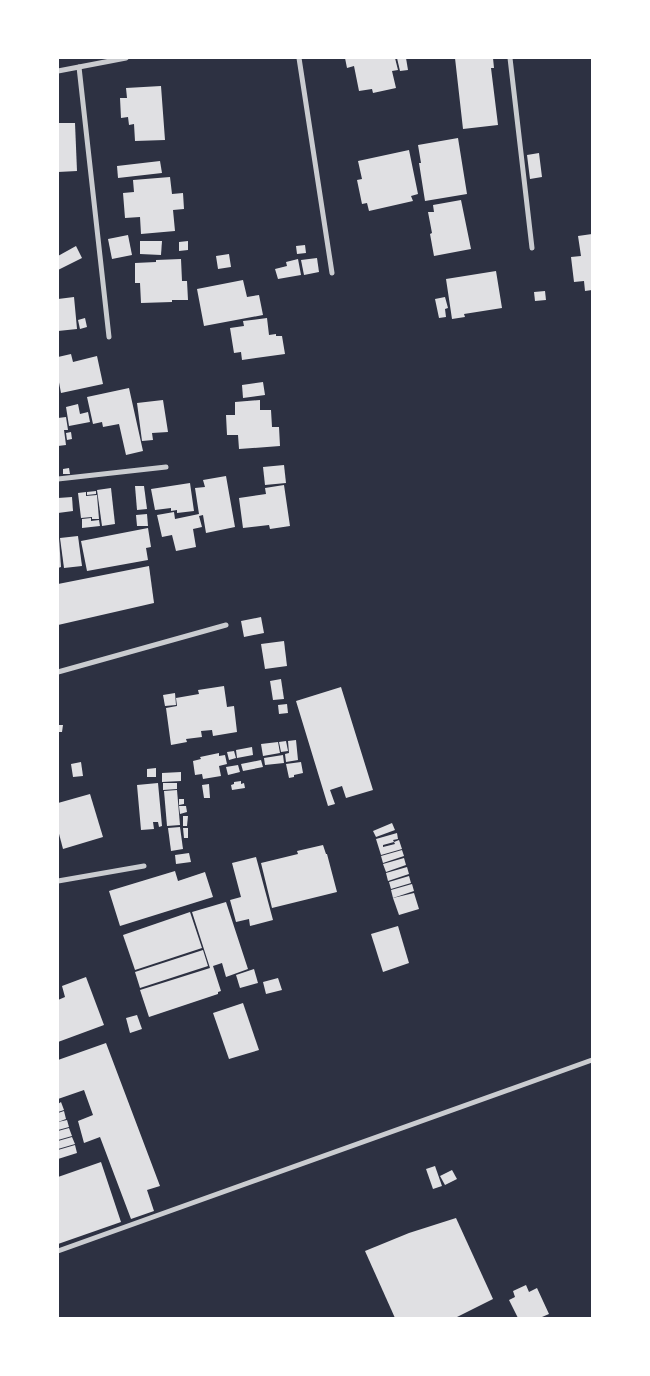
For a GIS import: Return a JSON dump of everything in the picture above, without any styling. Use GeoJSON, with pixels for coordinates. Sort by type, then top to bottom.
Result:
{"type":"FeatureCollection","features":[{"type":"Feature","properties":{"kind":"street"},"geometry":{"type":"LineString","coordinates":[[58,71],[126,58]]}},
{"type":"Feature","properties":{"kind":"street"},"geometry":{"type":"LineString","coordinates":[[299,58],[332,273]]}},
{"type":"Feature","properties":{"kind":"street"},"geometry":{"type":"LineString","coordinates":[[510,58],[532,248]]}},
{"type":"Feature","properties":{"kind":"street"},"geometry":{"type":"LineString","coordinates":[[79,67],[109,337]]}},
{"type":"Feature","properties":{"kind":"street"},"geometry":{"type":"LineString","coordinates":[[58,479],[166,467]]}},
{"type":"Feature","properties":{"kind":"street"},"geometry":{"type":"LineString","coordinates":[[58,672],[226,625]]}},
{"type":"Feature","properties":{"kind":"street"},"geometry":{"type":"LineString","coordinates":[[58,882],[144,866]]}},
{"type":"Feature","properties":{"kind":"street"},"geometry":{"type":"LineString","coordinates":[[58,1251],[592,1060]]}},
{"type":"Feature","properties":{"kind":"building"},"geometry":{"type":"Polygon","coordinates":[[[345,58],[395,58],[398,70],[392,71],[396,88],[373,93],[372,89],[359,91],[354,66],[347,68],[345,58]]]}},
{"type":"Feature","properties":{"kind":"building"},"geometry":{"type":"Polygon","coordinates":[[[397,58],[406,58],[408,70],[400,71],[397,58]]]}},
{"type":"Feature","properties":{"kind":"building"},"geometry":{"type":"Polygon","coordinates":[[[455,58],[493,58],[494,68],[491,68],[498,125],[463,129],[455,58]]]}},
{"type":"Feature","properties":{"kind":"building"},"geometry":{"type":"Polygon","coordinates":[[[161,86],[165,140],[135,141],[134,124],[129,125],[128,117],[121,118],[120,98],[127,98],[126,88],[161,86]]]}},
{"type":"Feature","properties":{"kind":"building"},"geometry":{"type":"Polygon","coordinates":[[[58,123],[75,123],[77,171],[58,172],[58,123]]]}},
{"type":"Feature","properties":{"kind":"building"},"geometry":{"type":"Polygon","coordinates":[[[458,138],[467,194],[425,201],[418,145],[458,138]]]}},
{"type":"Feature","properties":{"kind":"building"},"geometry":{"type":"Polygon","coordinates":[[[409,150],[418,194],[411,196],[413,201],[369,211],[367,203],[362,204],[357,180],[362,179],[358,161],[409,150]]]}},
{"type":"Feature","properties":{"kind":"building"},"geometry":{"type":"Polygon","coordinates":[[[539,153],[542,177],[530,179],[527,155],[539,153]]]}},
{"type":"Feature","properties":{"kind":"building"},"geometry":{"type":"Polygon","coordinates":[[[160,161],[162,173],[118,178],[117,166],[160,161]]]}},
{"type":"Feature","properties":{"kind":"building"},"geometry":{"type":"Polygon","coordinates":[[[170,177],[172,194],[183,193],[184,209],[173,210],[175,231],[141,234],[140,217],[125,218],[123,193],[134,192],[133,180],[170,177]]]}},
{"type":"Feature","properties":{"kind":"building"},"geometry":{"type":"Polygon","coordinates":[[[461,200],[471,249],[434,256],[428,212],[434,212],[433,205],[461,200]]]}},
{"type":"Feature","properties":{"kind":"building"},"geometry":{"type":"Polygon","coordinates":[[[592,234],[592,290],[585,291],[584,281],[574,282],[571,257],[581,256],[578,236],[592,234]]]}},
{"type":"Feature","properties":{"kind":"building"},"geometry":{"type":"Polygon","coordinates":[[[128,235],[132,255],[112,259],[108,239],[128,235]]]}},
{"type":"Feature","properties":{"kind":"building"},"geometry":{"type":"Polygon","coordinates":[[[140,241],[162,241],[161,255],[140,254],[140,241]]]}},
{"type":"Feature","properties":{"kind":"building"},"geometry":{"type":"Polygon","coordinates":[[[188,241],[188,250],[179,251],[179,242],[188,241]]]}},
{"type":"Feature","properties":{"kind":"building"},"geometry":{"type":"Polygon","coordinates":[[[305,245],[306,253],[297,254],[296,246],[305,245]]]}},
{"type":"Feature","properties":{"kind":"building"},"geometry":{"type":"Polygon","coordinates":[[[76,246],[82,258],[58,270],[58,256],[76,246]]]}},
{"type":"Feature","properties":{"kind":"building"},"geometry":{"type":"Polygon","coordinates":[[[229,254],[231,267],[218,269],[216,256],[229,254]]]}},
{"type":"Feature","properties":{"kind":"building"},"geometry":{"type":"Polygon","coordinates":[[[317,258],[319,272],[304,275],[301,260],[317,258]]]}},
{"type":"Feature","properties":{"kind":"building"},"geometry":{"type":"Polygon","coordinates":[[[181,259],[182,281],[187,281],[188,300],[141,303],[140,283],[135,283],[135,263],[181,259]]]}},
{"type":"Feature","properties":{"kind":"building"},"geometry":{"type":"Polygon","coordinates":[[[298,259],[301,275],[278,279],[275,269],[287,266],[286,262],[298,259]]]}},
{"type":"Feature","properties":{"kind":"building"},"geometry":{"type":"Polygon","coordinates":[[[496,271],[502,308],[464,314],[465,317],[452,319],[446,279],[496,271]]]}},
{"type":"Feature","properties":{"kind":"building"},"geometry":{"type":"Polygon","coordinates":[[[243,280],[247,297],[259,295],[263,315],[204,326],[197,289],[243,280]]]}},
{"type":"Feature","properties":{"kind":"building"},"geometry":{"type":"Polygon","coordinates":[[[545,291],[546,300],[535,301],[534,292],[545,291]]]}},
{"type":"Feature","properties":{"kind":"building"},"geometry":{"type":"Polygon","coordinates":[[[74,297],[77,329],[58,331],[58,299],[74,297]]]}},
{"type":"Feature","properties":{"kind":"building"},"geometry":{"type":"Polygon","coordinates":[[[445,297],[448,308],[445,309],[446,317],[439,318],[435,299],[445,297]]]}},
{"type":"Feature","properties":{"kind":"building"},"geometry":{"type":"Polygon","coordinates":[[[85,318],[87,327],[80,329],[78,320],[85,318]]]}},
{"type":"Feature","properties":{"kind":"building"},"geometry":{"type":"Polygon","coordinates":[[[267,318],[269,335],[276,334],[276,336],[282,336],[285,354],[242,360],[241,352],[234,353],[230,328],[244,326],[243,321],[267,318]]]}},
{"type":"Feature","properties":{"kind":"building"},"geometry":{"type":"Polygon","coordinates":[[[71,354],[73,362],[97,356],[103,384],[61,393],[58,377],[58,357],[71,354]]]}},
{"type":"Feature","properties":{"kind":"building"},"geometry":{"type":"Polygon","coordinates":[[[263,382],[265,395],[243,398],[242,385],[263,382]]]}},
{"type":"Feature","properties":{"kind":"building"},"geometry":{"type":"Polygon","coordinates":[[[129,388],[143,451],[126,455],[119,424],[103,427],[102,422],[93,424],[87,397],[129,388]]]}},
{"type":"Feature","properties":{"kind":"building"},"geometry":{"type":"Polygon","coordinates":[[[163,400],[168,432],[152,433],[153,440],[142,441],[137,403],[163,400]]]}},
{"type":"Feature","properties":{"kind":"building"},"geometry":{"type":"Polygon","coordinates":[[[260,400],[260,410],[271,410],[272,427],[279,427],[280,446],[239,449],[238,435],[227,435],[226,415],[235,415],[235,402],[260,400]]]}},
{"type":"Feature","properties":{"kind":"building"},"geometry":{"type":"Polygon","coordinates":[[[78,404],[80,414],[88,412],[90,422],[69,426],[66,407],[78,404]]]}},
{"type":"Feature","properties":{"kind":"building"},"geometry":{"type":"Polygon","coordinates":[[[66,417],[68,430],[64,430],[66,445],[58,446],[58,418],[66,417]]]}},
{"type":"Feature","properties":{"kind":"building"},"geometry":{"type":"Polygon","coordinates":[[[71,432],[72,439],[67,440],[66,433],[71,432]]]}},
{"type":"Feature","properties":{"kind":"building"},"geometry":{"type":"Polygon","coordinates":[[[284,465],[286,483],[265,485],[263,467],[284,465]]]}},
{"type":"Feature","properties":{"kind":"building"},"geometry":{"type":"Polygon","coordinates":[[[69,468],[70,474],[63,474],[63,469],[69,468]]]}},
{"type":"Feature","properties":{"kind":"building"},"geometry":{"type":"Polygon","coordinates":[[[226,476],[235,527],[206,533],[203,515],[199,516],[202,527],[193,529],[196,547],[176,551],[172,535],[162,537],[157,515],[174,512],[175,519],[199,514],[195,488],[205,487],[203,480],[226,476]]]}},
{"type":"Feature","properties":{"kind":"building"},"geometry":{"type":"Polygon","coordinates":[[[190,483],[194,511],[177,513],[177,510],[171,511],[171,508],[155,510],[151,489],[190,483]]]}},
{"type":"Feature","properties":{"kind":"building"},"geometry":{"type":"Polygon","coordinates":[[[284,485],[290,526],[270,529],[269,525],[243,528],[239,498],[266,494],[265,488],[284,485]]]}},
{"type":"Feature","properties":{"kind":"building"},"geometry":{"type":"Polygon","coordinates":[[[135,486],[144,486],[147,509],[137,510],[135,486]]]}},
{"type":"Feature","properties":{"kind":"building"},"geometry":{"type":"Polygon","coordinates":[[[111,488],[115,524],[102,526],[97,490],[111,488]]]}},
{"type":"Feature","properties":{"kind":"building"},"geometry":{"type":"Polygon","coordinates":[[[96,491],[96,494],[87,495],[87,492],[96,491]]]}},
{"type":"Feature","properties":{"kind":"building"},"geometry":{"type":"Polygon","coordinates":[[[86,492],[86,496],[97,495],[99,519],[92,519],[92,517],[81,518],[78,493],[86,492]]]}},
{"type":"Feature","properties":{"kind":"building"},"geometry":{"type":"Polygon","coordinates":[[[72,497],[73,511],[58,513],[58,498],[72,497]]]}},
{"type":"Feature","properties":{"kind":"building"},"geometry":{"type":"Polygon","coordinates":[[[147,514],[148,526],[137,526],[136,515],[147,514]]]}},
{"type":"Feature","properties":{"kind":"building"},"geometry":{"type":"Polygon","coordinates":[[[91,518],[91,521],[99,520],[100,526],[82,528],[82,519],[91,518]]]}},
{"type":"Feature","properties":{"kind":"building"},"geometry":{"type":"Polygon","coordinates":[[[148,528],[151,547],[146,548],[148,560],[87,571],[81,541],[148,528]]]}},
{"type":"Feature","properties":{"kind":"building"},"geometry":{"type":"Polygon","coordinates":[[[78,536],[82,566],[64,568],[60,538],[78,536]]]}},
{"type":"Feature","properties":{"kind":"building"},"geometry":{"type":"Polygon","coordinates":[[[58,538],[61,567],[58,568],[58,538]]]}},
{"type":"Feature","properties":{"kind":"building"},"geometry":{"type":"Polygon","coordinates":[[[149,566],[154,603],[58,625],[58,584],[149,566]]]}},
{"type":"Feature","properties":{"kind":"building"},"geometry":{"type":"Polygon","coordinates":[[[261,617],[264,633],[244,637],[241,621],[261,617]]]}},
{"type":"Feature","properties":{"kind":"building"},"geometry":{"type":"Polygon","coordinates":[[[284,641],[287,666],[265,669],[261,644],[284,641]]]}},
{"type":"Feature","properties":{"kind":"building"},"geometry":{"type":"Polygon","coordinates":[[[281,679],[284,699],[273,700],[270,681],[281,679]]]}},
{"type":"Feature","properties":{"kind":"building"},"geometry":{"type":"Polygon","coordinates":[[[224,686],[227,707],[234,706],[237,732],[213,736],[212,730],[201,731],[202,737],[186,739],[187,742],[171,745],[166,708],[177,706],[176,698],[199,694],[198,690],[224,686]]]}},
{"type":"Feature","properties":{"kind":"building"},"geometry":{"type":"Polygon","coordinates":[[[341,687],[373,790],[346,798],[342,786],[330,790],[335,804],[328,806],[296,701],[341,687]]]}},
{"type":"Feature","properties":{"kind":"building"},"geometry":{"type":"Polygon","coordinates":[[[175,693],[176,705],[165,706],[163,695],[175,693]]]}},
{"type":"Feature","properties":{"kind":"building"},"geometry":{"type":"Polygon","coordinates":[[[287,704],[288,713],[279,714],[278,705],[287,704]]]}},
{"type":"Feature","properties":{"kind":"building"},"geometry":{"type":"Polygon","coordinates":[[[58,725],[63,725],[62,732],[58,732],[58,725]]]}},
{"type":"Feature","properties":{"kind":"building"},"geometry":{"type":"Polygon","coordinates":[[[296,740],[298,760],[286,762],[285,754],[289,753],[288,741],[296,740]]]}},
{"type":"Feature","properties":{"kind":"building"},"geometry":{"type":"Polygon","coordinates":[[[286,741],[288,751],[281,752],[279,742],[286,741]]]}},
{"type":"Feature","properties":{"kind":"building"},"geometry":{"type":"Polygon","coordinates":[[[278,742],[280,753],[263,756],[261,744],[278,742]]]}},
{"type":"Feature","properties":{"kind":"building"},"geometry":{"type":"Polygon","coordinates":[[[252,747],[253,755],[237,758],[236,750],[252,747]]]}},
{"type":"Feature","properties":{"kind":"building"},"geometry":{"type":"Polygon","coordinates":[[[234,751],[236,758],[229,760],[227,752],[234,751]]]}},
{"type":"Feature","properties":{"kind":"building"},"geometry":{"type":"Polygon","coordinates":[[[219,753],[219,756],[225,755],[227,764],[219,766],[221,776],[203,779],[202,774],[195,775],[193,761],[201,759],[200,757],[219,753]]]}},
{"type":"Feature","properties":{"kind":"building"},"geometry":{"type":"Polygon","coordinates":[[[283,755],[284,763],[265,765],[264,758],[283,755]]]}},
{"type":"Feature","properties":{"kind":"building"},"geometry":{"type":"Polygon","coordinates":[[[261,760],[263,767],[243,771],[241,764],[261,760]]]}},
{"type":"Feature","properties":{"kind":"building"},"geometry":{"type":"Polygon","coordinates":[[[81,762],[83,776],[73,777],[71,764],[81,762]]]}},
{"type":"Feature","properties":{"kind":"building"},"geometry":{"type":"Polygon","coordinates":[[[301,762],[303,773],[289,778],[286,764],[301,762]]]}},
{"type":"Feature","properties":{"kind":"building"},"geometry":{"type":"Polygon","coordinates":[[[238,765],[240,772],[228,775],[226,767],[238,765]]]}},
{"type":"Feature","properties":{"kind":"building"},"geometry":{"type":"Polygon","coordinates":[[[156,768],[156,777],[147,777],[147,769],[156,768]]]}},
{"type":"Feature","properties":{"kind":"building"},"geometry":{"type":"Polygon","coordinates":[[[181,772],[181,781],[162,782],[162,773],[181,772]]]}},
{"type":"Feature","properties":{"kind":"building"},"geometry":{"type":"Polygon","coordinates":[[[241,781],[241,784],[244,783],[245,788],[232,790],[231,785],[234,782],[241,781]]]}},
{"type":"Feature","properties":{"kind":"building"},"geometry":{"type":"Polygon","coordinates":[[[158,783],[162,826],[159,827],[158,822],[153,822],[154,829],[141,830],[137,785],[158,783]]]}},
{"type":"Feature","properties":{"kind":"building"},"geometry":{"type":"Polygon","coordinates":[[[163,783],[177,783],[177,789],[163,790],[163,783]]]}},
{"type":"Feature","properties":{"kind":"building"},"geometry":{"type":"Polygon","coordinates":[[[209,784],[210,798],[204,798],[202,785],[209,784]]]}},
{"type":"Feature","properties":{"kind":"building"},"geometry":{"type":"Polygon","coordinates":[[[177,790],[180,825],[167,826],[164,791],[177,790]]]}},
{"type":"Feature","properties":{"kind":"building"},"geometry":{"type":"Polygon","coordinates":[[[90,794],[103,837],[63,849],[58,830],[58,803],[90,794]]]}},
{"type":"Feature","properties":{"kind":"building"},"geometry":{"type":"Polygon","coordinates":[[[179,799],[184,799],[184,804],[179,805],[179,799]]]}},
{"type":"Feature","properties":{"kind":"building"},"geometry":{"type":"Polygon","coordinates":[[[179,806],[186,806],[187,812],[180,814],[179,806]]]}},
{"type":"Feature","properties":{"kind":"building"},"geometry":{"type":"Polygon","coordinates":[[[183,816],[188,816],[187,826],[183,826],[183,816]]]}},
{"type":"Feature","properties":{"kind":"building"},"geometry":{"type":"Polygon","coordinates":[[[392,823],[395,830],[376,837],[373,831],[392,823]]]}},
{"type":"Feature","properties":{"kind":"building"},"geometry":{"type":"Polygon","coordinates":[[[180,827],[183,849],[171,851],[168,828],[180,827]]]}},
{"type":"Feature","properties":{"kind":"building"},"geometry":{"type":"Polygon","coordinates":[[[183,828],[188,828],[188,838],[184,838],[183,828]]]}},
{"type":"Feature","properties":{"kind":"building"},"geometry":{"type":"Polygon","coordinates":[[[397,833],[398,839],[393,840],[394,842],[399,840],[402,849],[381,855],[376,839],[397,833]],[[394,842],[383,845],[383,847],[395,844],[394,842]]]}},
{"type":"Feature","properties":{"kind":"building"},"geometry":{"type":"Polygon","coordinates":[[[323,845],[337,892],[272,908],[261,863],[298,854],[297,851],[323,845]]]}},
{"type":"Feature","properties":{"kind":"building"},"geometry":{"type":"Polygon","coordinates":[[[402,850],[404,856],[383,863],[381,856],[402,850]]]}},
{"type":"Feature","properties":{"kind":"building"},"geometry":{"type":"Polygon","coordinates":[[[189,853],[191,862],[176,864],[175,855],[189,853]]]}},
{"type":"Feature","properties":{"kind":"building"},"geometry":{"type":"Polygon","coordinates":[[[256,857],[273,920],[250,926],[249,919],[236,922],[230,900],[241,897],[232,863],[256,857]]]}},
{"type":"Feature","properties":{"kind":"building"},"geometry":{"type":"Polygon","coordinates":[[[404,858],[406,865],[386,872],[383,864],[404,858]]]}},
{"type":"Feature","properties":{"kind":"building"},"geometry":{"type":"Polygon","coordinates":[[[407,867],[409,874],[388,881],[386,873],[407,867]]]}},
{"type":"Feature","properties":{"kind":"building"},"geometry":{"type":"Polygon","coordinates":[[[175,871],[178,881],[205,872],[213,897],[120,926],[109,891],[175,871]]]}},
{"type":"Feature","properties":{"kind":"building"},"geometry":{"type":"Polygon","coordinates":[[[409,876],[411,883],[391,889],[389,882],[409,876]]]}},
{"type":"Feature","properties":{"kind":"building"},"geometry":{"type":"Polygon","coordinates":[[[412,884],[414,891],[393,898],[391,890],[412,884]]]}},
{"type":"Feature","properties":{"kind":"building"},"geometry":{"type":"Polygon","coordinates":[[[414,893],[419,909],[399,915],[393,898],[414,893]]]}},
{"type":"Feature","properties":{"kind":"building"},"geometry":{"type":"Polygon","coordinates":[[[226,902],[248,969],[226,977],[222,963],[213,966],[221,991],[218,994],[149,1017],[140,990],[210,968],[192,912],[226,902]]]}},
{"type":"Feature","properties":{"kind":"building"},"geometry":{"type":"Polygon","coordinates":[[[190,912],[202,948],[135,970],[123,935],[190,912]]]}},
{"type":"Feature","properties":{"kind":"building"},"geometry":{"type":"Polygon","coordinates":[[[398,926],[409,963],[383,972],[371,934],[398,926]]]}},
{"type":"Feature","properties":{"kind":"building"},"geometry":{"type":"Polygon","coordinates":[[[203,950],[208,966],[140,988],[135,972],[203,950]]]}},
{"type":"Feature","properties":{"kind":"building"},"geometry":{"type":"Polygon","coordinates":[[[254,969],[258,983],[240,988],[236,975],[254,969]]]}},
{"type":"Feature","properties":{"kind":"building"},"geometry":{"type":"Polygon","coordinates":[[[86,977],[104,1025],[58,1042],[58,1000],[65,997],[62,986],[86,977]]]}},
{"type":"Feature","properties":{"kind":"building"},"geometry":{"type":"Polygon","coordinates":[[[278,978],[282,990],[266,994],[263,982],[278,978]]]}},
{"type":"Feature","properties":{"kind":"building"},"geometry":{"type":"Polygon","coordinates":[[[243,1003],[259,1050],[229,1059],[213,1013],[243,1003]]]}},
{"type":"Feature","properties":{"kind":"building"},"geometry":{"type":"Polygon","coordinates":[[[137,1015],[142,1029],[130,1033],[126,1018],[137,1015]]]}},
{"type":"Feature","properties":{"kind":"building"},"geometry":{"type":"Polygon","coordinates":[[[106,1043],[160,1186],[147,1190],[154,1211],[131,1219],[100,1137],[84,1143],[78,1121],[93,1115],[84,1090],[58,1099],[58,1060],[106,1043]]]}},
{"type":"Feature","properties":{"kind":"building"},"geometry":{"type":"Polygon","coordinates":[[[61,1102],[64,1110],[58,1112],[58,1104],[61,1102]]]}},
{"type":"Feature","properties":{"kind":"building"},"geometry":{"type":"Polygon","coordinates":[[[64,1111],[66,1119],[58,1122],[58,1113],[64,1111]]]}},
{"type":"Feature","properties":{"kind":"building"},"geometry":{"type":"Polygon","coordinates":[[[67,1120],[69,1127],[58,1130],[58,1122],[67,1120]]]}},
{"type":"Feature","properties":{"kind":"building"},"geometry":{"type":"Polygon","coordinates":[[[69,1128],[72,1136],[58,1140],[58,1131],[69,1128]]]}},
{"type":"Feature","properties":{"kind":"building"},"geometry":{"type":"Polygon","coordinates":[[[72,1137],[75,1144],[58,1149],[58,1141],[72,1137]]]}},
{"type":"Feature","properties":{"kind":"building"},"geometry":{"type":"Polygon","coordinates":[[[75,1145],[77,1153],[58,1159],[58,1150],[75,1145]]]}},
{"type":"Feature","properties":{"kind":"building"},"geometry":{"type":"Polygon","coordinates":[[[101,1162],[121,1222],[58,1244],[58,1177],[101,1162]]]}},
{"type":"Feature","properties":{"kind":"building"},"geometry":{"type":"Polygon","coordinates":[[[435,1166],[442,1186],[433,1189],[426,1169],[435,1166]]]}},
{"type":"Feature","properties":{"kind":"building"},"geometry":{"type":"Polygon","coordinates":[[[452,1170],[457,1179],[445,1185],[440,1176],[452,1170]]]}},
{"type":"Feature","properties":{"kind":"building"},"geometry":{"type":"Polygon","coordinates":[[[456,1218],[493,1299],[455,1318],[395,1318],[365,1251],[409,1233],[456,1218]]]}},
{"type":"Feature","properties":{"kind":"building"},"geometry":{"type":"Polygon","coordinates":[[[526,1285],[529,1292],[537,1288],[549,1314],[543,1318],[518,1318],[509,1300],[515,1297],[513,1291],[526,1285]]]}}]}
